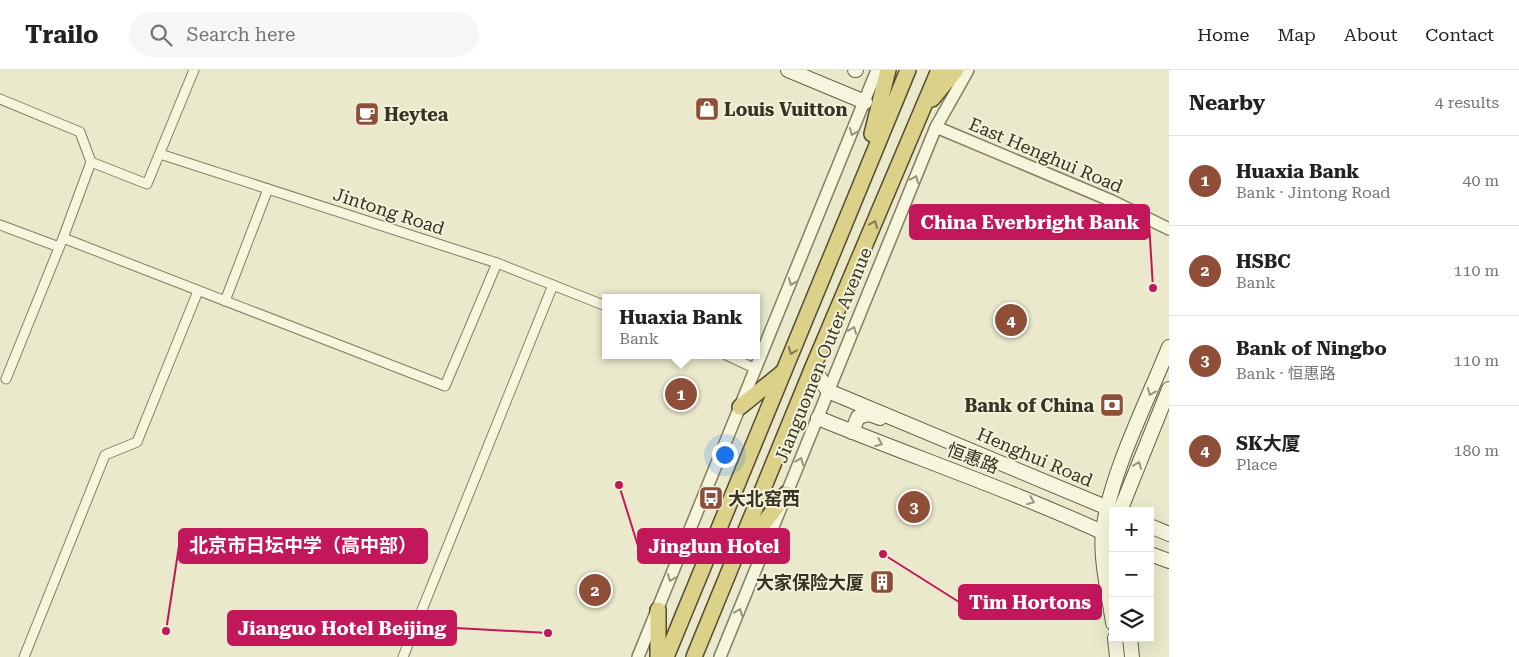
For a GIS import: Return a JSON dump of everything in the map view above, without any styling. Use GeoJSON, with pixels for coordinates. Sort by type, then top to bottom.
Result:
{"type":"FeatureCollection","features":[{"type":"Feature","properties":{"kind":"highway"},"geometry":{"type":"LineString","coordinates":[[862,176],[888,70]]}},
{"type":"Feature","properties":{"kind":"highway","name":"Jianguomen Outer Avenue"},"geometry":{"type":"LineString","coordinates":[[666,657],[785,371],[862,176],[908,70]]}},
{"type":"Feature","properties":{"kind":"highway","name":"Jianguomen Outer Avenue"},"geometry":{"type":"LineString","coordinates":[[694,657],[813,367],[939,70]]}},
{"type":"Feature","properties":{"kind":"highway"},"geometry":{"type":"LineString","coordinates":[[922,112],[956,70]]}},
{"type":"Feature","properties":{"kind":"highway"},"geometry":{"type":"LineString","coordinates":[[740,407],[785,371]]}},
{"type":"Feature","properties":{"kind":"highway"},"geometry":{"type":"LineString","coordinates":[[732,565],[786,494]]}},
{"type":"Feature","properties":{"kind":"highway"},"geometry":{"type":"LineString","coordinates":[[658,610],[658,657]]}},
{"type":"Feature","properties":{"kind":"main road"},"geometry":{"type":"LineString","coordinates":[[796,72],[865,102]]}},
{"type":"Feature","properties":{"kind":"main road"},"geometry":{"type":"LineString","coordinates":[[1114,507],[1116,478],[1169,347]]}},
{"type":"Feature","properties":{"kind":"main road"},"geometry":{"type":"LineString","coordinates":[[813,367],[828,391]]}},
{"type":"Feature","properties":{"kind":"main road"},"geometry":{"type":"LineString","coordinates":[[1115,507],[1169,389]]}},
{"type":"Feature","properties":{"kind":"main road","name":"Henghui Road"},"geometry":{"type":"LineString","coordinates":[[828,391],[1109,508]]}},
{"type":"Feature","properties":{"kind":"main road"},"geometry":{"type":"LineString","coordinates":[[852,432],[858,417],[869,414],[910,430],[966,448]]}},
{"type":"Feature","properties":{"kind":"main road","name":"恒惠路"},"geometry":{"type":"LineString","coordinates":[[818,418],[1077,519],[1108,534]]}},
{"type":"Feature","properties":{"kind":"main road"},"geometry":{"type":"LineString","coordinates":[[1154,528],[1169,534]]}},
{"type":"Feature","properties":{"kind":"main road"},"geometry":{"type":"LineString","coordinates":[[1108,534],[1112,597]]}},
{"type":"Feature","properties":{"kind":"main road"},"geometry":{"type":"LineString","coordinates":[[1154,555],[1169,561]]}},
{"type":"Feature","properties":{"kind":"main road"},"geometry":{"type":"LineString","coordinates":[[1115,642],[1117,657]]}},
{"type":"Feature","properties":{"kind":"main road"},"geometry":{"type":"LineString","coordinates":[[1130,642],[1132,657]]}},
{"type":"Feature","properties":{"kind":"street"},"geometry":{"type":"LineString","coordinates":[[91,162],[147,184],[194,70]]}},
{"type":"Feature","properties":{"kind":"street"},"geometry":{"type":"LineString","coordinates":[[638,657],[877,70]]}},
{"type":"Feature","properties":{"kind":"street","name":"Jianguomen Outer Avenue"},"geometry":{"type":"LineString","coordinates":[[720,657],[936,127],[968,70]]}},
{"type":"Feature","properties":{"kind":"street"},"geometry":{"type":"LineString","coordinates":[[0,99],[80,132],[91,162],[61,243],[5,373]]}},
{"type":"Feature","properties":{"kind":"street","name":"East Henghui Road"},"geometry":{"type":"LineString","coordinates":[[936,127],[1112,202],[1169,229]]}},
{"type":"Feature","properties":{"kind":"street","name":"Jintong Road"},"geometry":{"type":"LineString","coordinates":[[160,154],[497,263],[602,304]]}},
{"type":"Feature","properties":{"kind":"street"},"geometry":{"type":"LineString","coordinates":[[225,301],[268,189]]}},
{"type":"Feature","properties":{"kind":"street"},"geometry":{"type":"LineString","coordinates":[[0,225],[61,243],[198,290],[444,386],[497,263]]}},
{"type":"Feature","properties":{"kind":"street"},"geometry":{"type":"LineString","coordinates":[[403,657],[553,285]]}},
{"type":"Feature","properties":{"kind":"street"},"geometry":{"type":"LineString","coordinates":[[24,657],[105,455],[137,442],[198,290]]}},
{"type":"Feature","properties":{"kind":"street"},"geometry":{"type":"LineString","coordinates":[[735,359],[756,369]]}},
{"type":"Feature","properties":{"kind":"place","name":"Louis Vuitton"},"geometry":{"type":"Point","coordinates":[707,109]}},
{"type":"Feature","properties":{"kind":"place","name":"Heytea"},"geometry":{"type":"Point","coordinates":[367,114]}},
{"type":"Feature","properties":{"kind":"place","name":"China Everbright Bank"},"geometry":{"type":"Point","coordinates":[1153,288]}},
{"type":"Feature","properties":{"kind":"place","name":"SK大厦"},"geometry":{"type":"Point","coordinates":[1011,320]}},
{"type":"Feature","properties":{"kind":"place","name":"Huaxia Bank"},"geometry":{"type":"Point","coordinates":[681,394]}},
{"type":"Feature","properties":{"kind":"place","name":"Bank of China"},"geometry":{"type":"Point","coordinates":[1112,405]}},
{"type":"Feature","properties":{"kind":"place","name":"Jinglun Hotel"},"geometry":{"type":"Point","coordinates":[619,485]}},
{"type":"Feature","properties":{"kind":"place","name":"大北窑西"},"geometry":{"type":"Point","coordinates":[711,498]}},
{"type":"Feature","properties":{"kind":"place","name":"Bank of Ningbo"},"geometry":{"type":"Point","coordinates":[914,507]}},
{"type":"Feature","properties":{"kind":"place","name":"Tim Hortons"},"geometry":{"type":"Point","coordinates":[883,554]}},
{"type":"Feature","properties":{"kind":"place","name":"大家保险大厦"},"geometry":{"type":"Point","coordinates":[882,582]}},
{"type":"Feature","properties":{"kind":"place","name":"HSBC"},"geometry":{"type":"Point","coordinates":[595,590]}},
{"type":"Feature","properties":{"kind":"place","name":"北京市日坛中学（高中部）"},"geometry":{"type":"Point","coordinates":[166,631]}},
{"type":"Feature","properties":{"kind":"place","name":"Jianguo Hotel Beijing"},"geometry":{"type":"Point","coordinates":[548,633]}}]}
